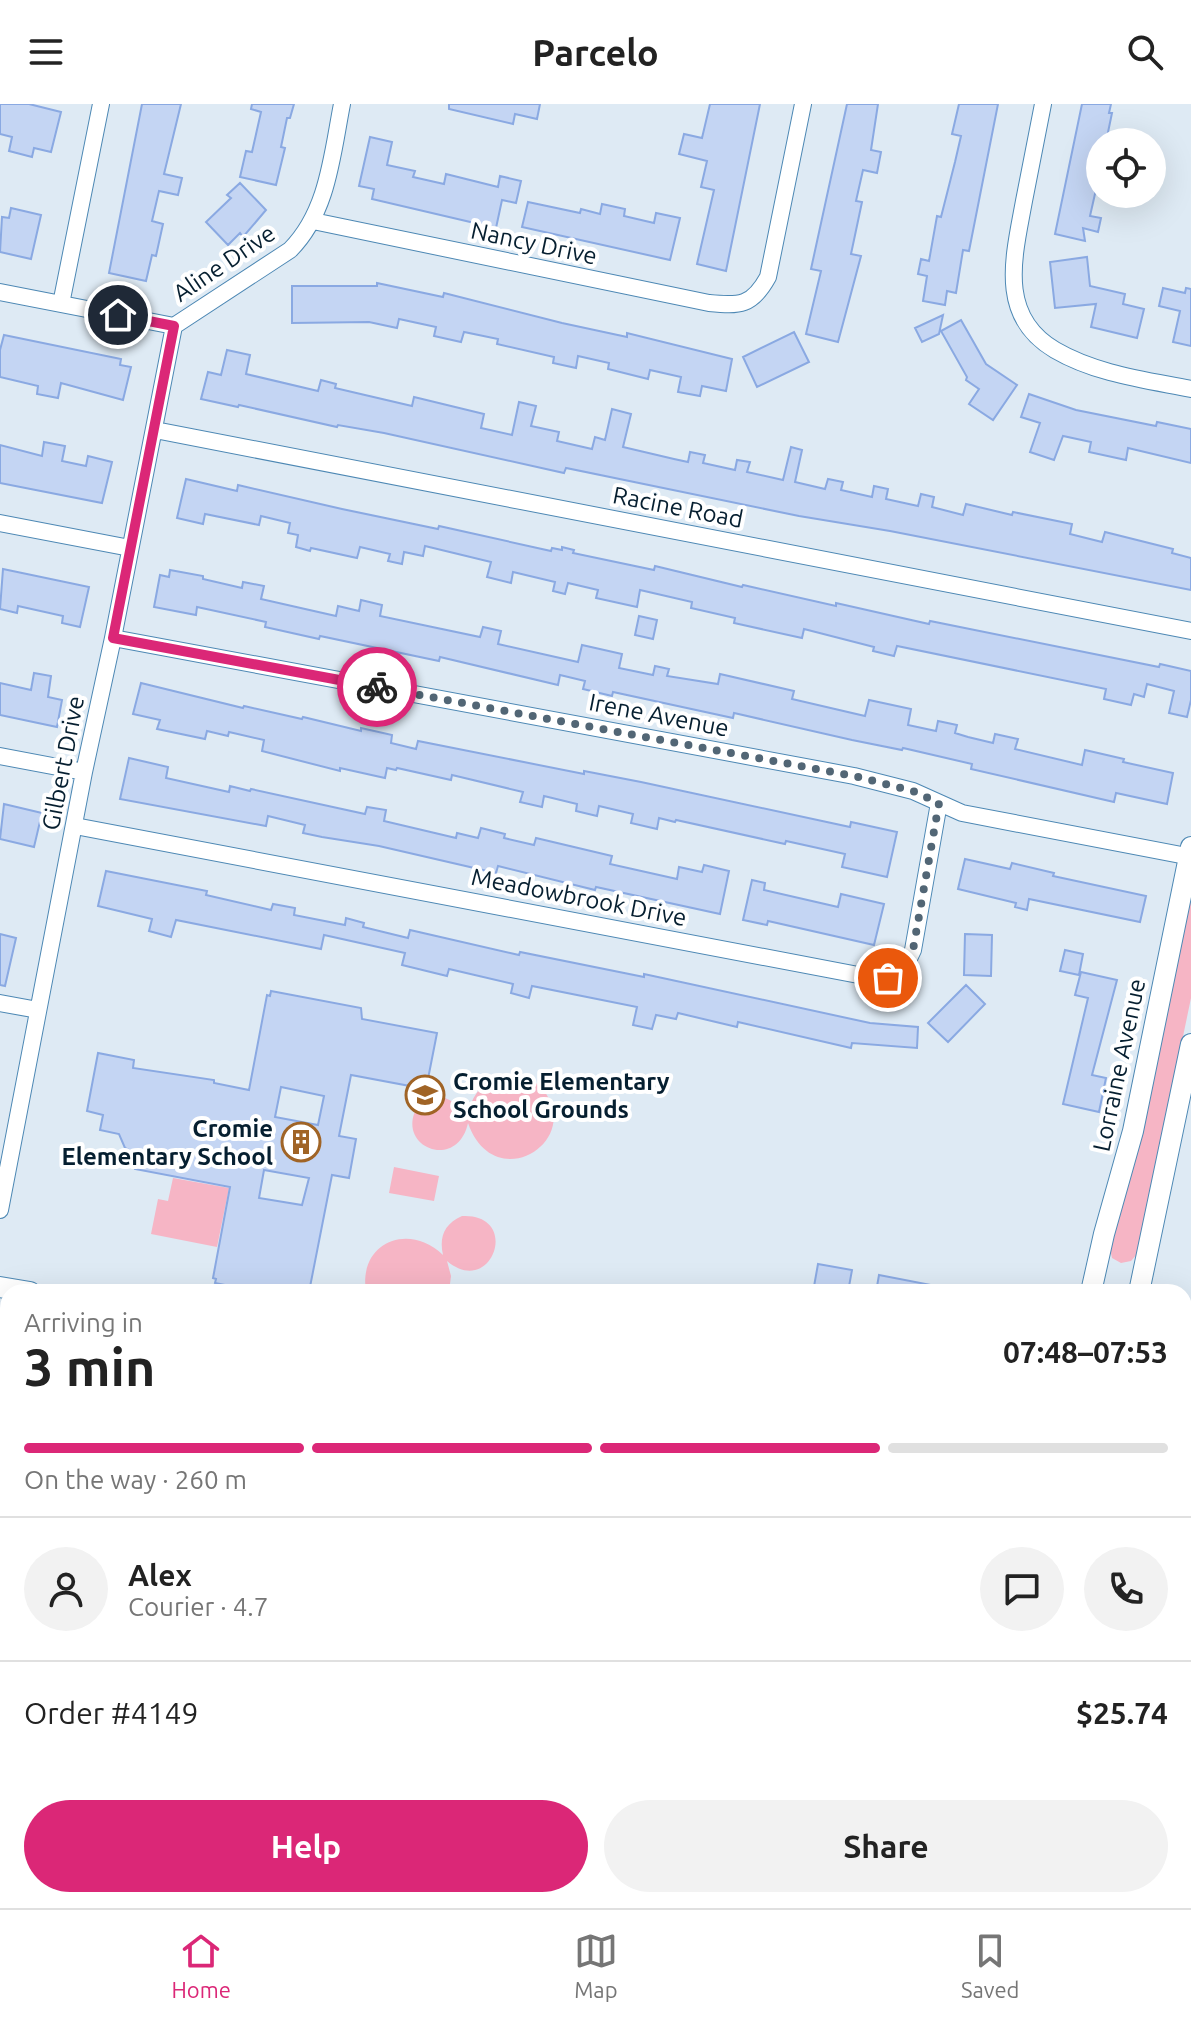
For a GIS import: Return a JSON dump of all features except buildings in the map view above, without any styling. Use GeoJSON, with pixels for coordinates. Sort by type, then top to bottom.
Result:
{"type":"FeatureCollection","features":[{"type":"Feature","properties":{"kind":"street"},"geometry":{"type":"LineString","coordinates":[[61,304],[101,104]]}},
{"type":"Feature","properties":{"kind":"street","name":"Aline Drive"},"geometry":{"type":"LineString","coordinates":[[174,326],[302,239],[313,221],[327,181],[342,104]]}},
{"type":"Feature","properties":{"kind":"street","name":"Nancy Drive"},"geometry":{"type":"LineString","coordinates":[[313,221],[709,303],[746,303],[759,292],[768,277],[803,104]]}},
{"type":"Feature","properties":{"kind":"street"},"geometry":{"type":"LineString","coordinates":[[1043,104],[1014,257],[1015,295],[1020,314],[1028,328],[1057,351],[1108,372],[1191,389]]}},
{"type":"Feature","properties":{"kind":"street"},"geometry":{"type":"LineString","coordinates":[[0,292],[174,326]]}},
{"type":"Feature","properties":{"kind":"street","name":"Gilbert Drive"},"geometry":{"type":"LineString","coordinates":[[0,1210],[174,326]]}},
{"type":"Feature","properties":{"kind":"street","name":"Racine Road"},"geometry":{"type":"LineString","coordinates":[[155,430],[1191,631]]}},
{"type":"Feature","properties":{"kind":"street"},"geometry":{"type":"LineString","coordinates":[[0,523],[130,548]]}},
{"type":"Feature","properties":{"kind":"street","name":"Irene Avenue"},"geometry":{"type":"LineString","coordinates":[[113,638],[854,776],[913,791],[962,813],[1190,853]]}},
{"type":"Feature","properties":{"kind":"street"},"geometry":{"type":"LineString","coordinates":[[0,756],[84,772]]}},
{"type":"Feature","properties":{"kind":"street","name":"Meadowbrook Drive"},"geometry":{"type":"LineString","coordinates":[[75,826],[874,978],[888,978],[899,974],[913,950],[939,803]]}},
{"type":"Feature","properties":{"kind":"street","name":"Lorraine Avenue"},"geometry":{"type":"LineString","coordinates":[[1093,1284],[1133,1131],[1190,853]]}},
{"type":"Feature","properties":{"kind":"street"},"geometry":{"type":"LineString","coordinates":[[0,1003],[38,1010]]}},
{"type":"Feature","properties":{"kind":"street"},"geometry":{"type":"LineString","coordinates":[[1141,1284],[1191,1044]]}},
{"type":"Feature","properties":{"kind":"shaded area"},"geometry":{"type":"Polygon","coordinates":[[[1191,890],[1191,998],[1138,1253],[1131,1261],[1121,1263],[1112,1258],[1110,1249],[1135,1158],[1191,890]]]}},
{"type":"Feature","properties":{"kind":"shaded area"},"geometry":{"type":"Polygon","coordinates":[[[506,1075],[537,1083],[553,1110],[552,1128],[544,1143],[530,1154],[514,1159],[496,1156],[480,1145],[468,1123],[454,1146],[443,1150],[423,1145],[416,1137],[412,1127],[414,1114],[425,1099],[448,1099],[467,1118],[479,1090],[490,1081],[506,1075]]]}},
{"type":"Feature","properties":{"kind":"shaded area"},"geometry":{"type":"Polygon","coordinates":[[[394,1167],[439,1176],[434,1201],[389,1193],[394,1167]]]}},
{"type":"Feature","properties":{"kind":"shaded area"},"geometry":{"type":"Polygon","coordinates":[[[173,1178],[229,1188],[217,1247],[151,1234],[158,1199],[168,1201],[173,1178]]]}},
{"type":"Feature","properties":{"kind":"shaded area"},"geometry":{"type":"Polygon","coordinates":[[[462,1216],[480,1219],[491,1227],[495,1239],[494,1252],[487,1263],[477,1270],[463,1270],[447,1261],[450,1284],[366,1284],[370,1260],[389,1242],[416,1240],[430,1245],[443,1255],[444,1232],[462,1216]]]}},
{"type":"Feature","properties":{"kind":"way so far"},"geometry":{"type":"LineString","coordinates":[[377,687],[854,776],[913,791],[939,803],[913,950],[899,974],[888,978]]}},
{"type":"Feature","properties":{"kind":"place","name":"Cromie Elementary School Grounds"},"geometry":{"type":"Point","coordinates":[425,1095]}},
{"type":"Feature","properties":{"kind":"place","name":"Cromie Elementary School"},"geometry":{"type":"Point","coordinates":[301,1142]}},
{"type":"Feature","properties":{"kind":"route"},"geometry":{"type":"LineString","coordinates":[[118,315],[174,326],[113,638],[377,687]]}}]}
